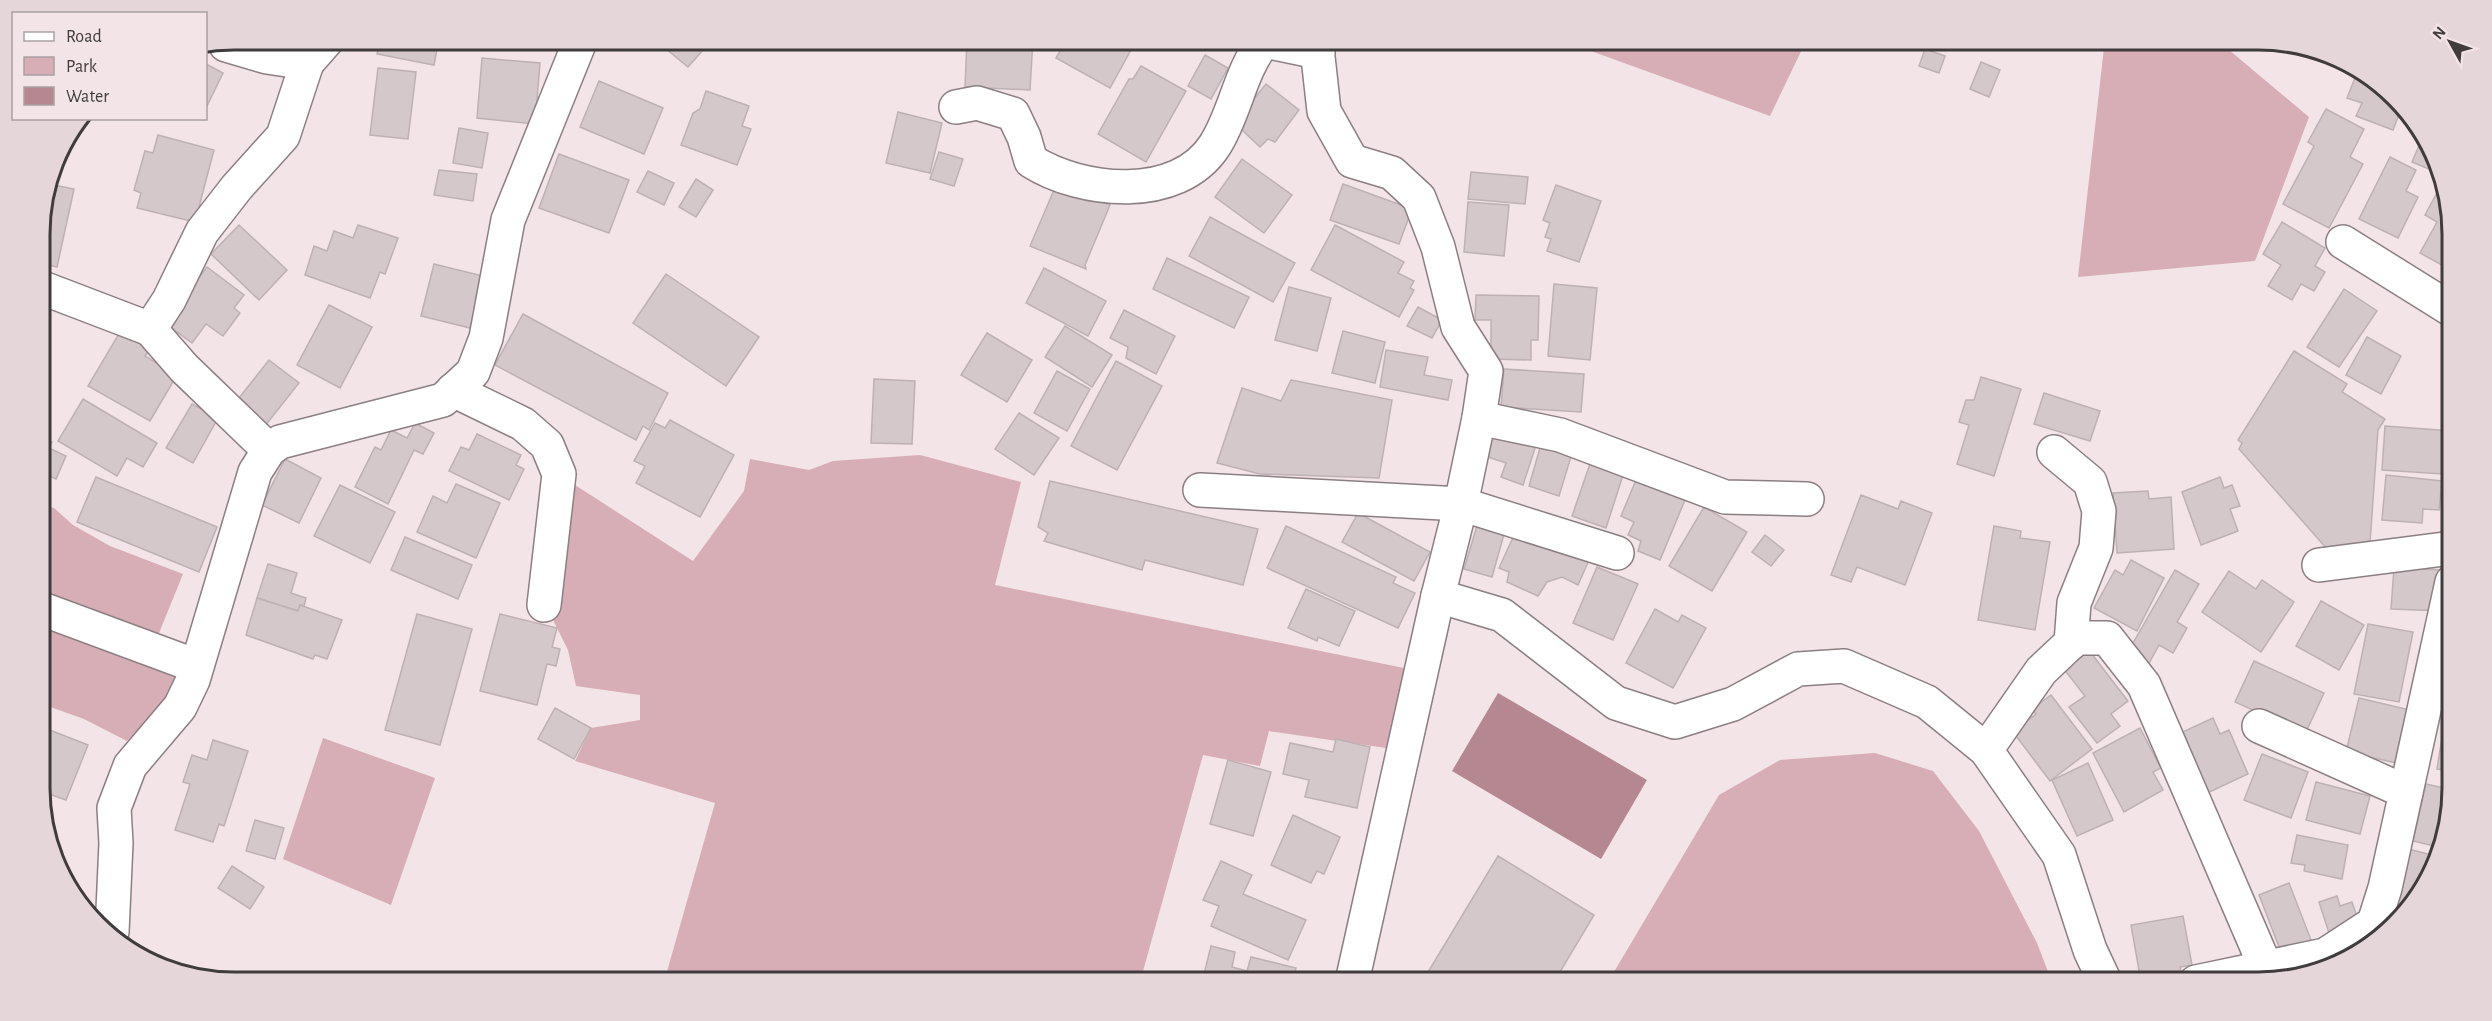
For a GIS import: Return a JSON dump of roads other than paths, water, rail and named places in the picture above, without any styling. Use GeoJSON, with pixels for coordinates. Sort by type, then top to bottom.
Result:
{"type":"FeatureCollection","features":[{"type":"Feature","properties":{"kind":"street"},"geometry":{"type":"LineString","coordinates":[[243,50],[267,57],[307,63]]}},
{"type":"Feature","properties":{"kind":"street"},"geometry":{"type":"LineString","coordinates":[[150,329],[169,300],[202,232],[237,187],[283,136],[307,63],[318,50]]}},
{"type":"Feature","properties":{"kind":"street"},"geometry":{"type":"LineString","coordinates":[[112,926],[116,843],[114,808],[130,766],[180,706],[193,680],[255,472],[269,450],[280,442],[443,400],[473,372],[486,338],[508,220],[577,50]]}},
{"type":"Feature","properties":{"kind":"street"},"geometry":{"type":"LineString","coordinates":[[956,106],[977,103],[1014,114],[1024,137],[1030,161],[1049,173],[1113,187],[1150,186],[1193,168],[1214,146],[1251,57],[1257,50]]}},
{"type":"Feature","properties":{"kind":"street"},"geometry":{"type":"LineString","coordinates":[[1317,50],[1324,111],[1352,161],[1392,173],[1419,198],[1438,248],[1458,327],[1486,371],[1479,418],[1461,504],[1438,596],[1354,971]]}},
{"type":"Feature","properties":{"kind":"street"},"geometry":{"type":"LineString","coordinates":[[2343,242],[2442,304]]}},
{"type":"Feature","properties":{"kind":"street"},"geometry":{"type":"LineString","coordinates":[[50,291],[150,329],[184,368],[269,450]]}},
{"type":"Feature","properties":{"kind":"street"},"geometry":{"type":"LineString","coordinates":[[453,390],[523,424],[547,445],[559,474],[544,605]]}},
{"type":"Feature","properties":{"kind":"street"},"geometry":{"type":"LineString","coordinates":[[1479,418],[1560,435],[1725,497],[1807,499]]}},
{"type":"Feature","properties":{"kind":"street"},"geometry":{"type":"LineString","coordinates":[[2054,452],[2090,482],[2099,511],[2096,548],[2074,603],[2071,643]]}},
{"type":"Feature","properties":{"kind":"street"},"geometry":{"type":"LineString","coordinates":[[1200,490],[1461,504],[1617,553]]}},
{"type":"Feature","properties":{"kind":"street"},"geometry":{"type":"LineString","coordinates":[[2319,565],[2442,549]]}},
{"type":"Feature","properties":{"kind":"street"},"geometry":{"type":"LineString","coordinates":[[1438,596],[1502,615],[1616,703],[1675,722],[1733,704],[1798,669],[1844,666],[1927,702],[1986,750],[2059,855],[2090,950],[2099,971]]}},
{"type":"Feature","properties":{"kind":"street"},"geometry":{"type":"LineString","coordinates":[[49,612],[196,666]]}},
{"type":"Feature","properties":{"kind":"street"},"geometry":{"type":"LineString","coordinates":[[1986,750],[2041,671],[2076,638],[2107,638],[2144,685],[2266,968]]}},
{"type":"Feature","properties":{"kind":"street"},"geometry":{"type":"LineString","coordinates":[[2251,971],[2325,956],[2374,923],[2385,888],[2406,792],[2442,652]]}},
{"type":"Feature","properties":{"kind":"street"},"geometry":{"type":"LineString","coordinates":[[2259,726],[2406,792]]}},
{"type":"Feature","properties":{"kind":"water"},"geometry":{"type":"Polygon","coordinates":[[[1498,693],[1647,780],[1601,859],[1452,771],[1498,693]]]}}]}
